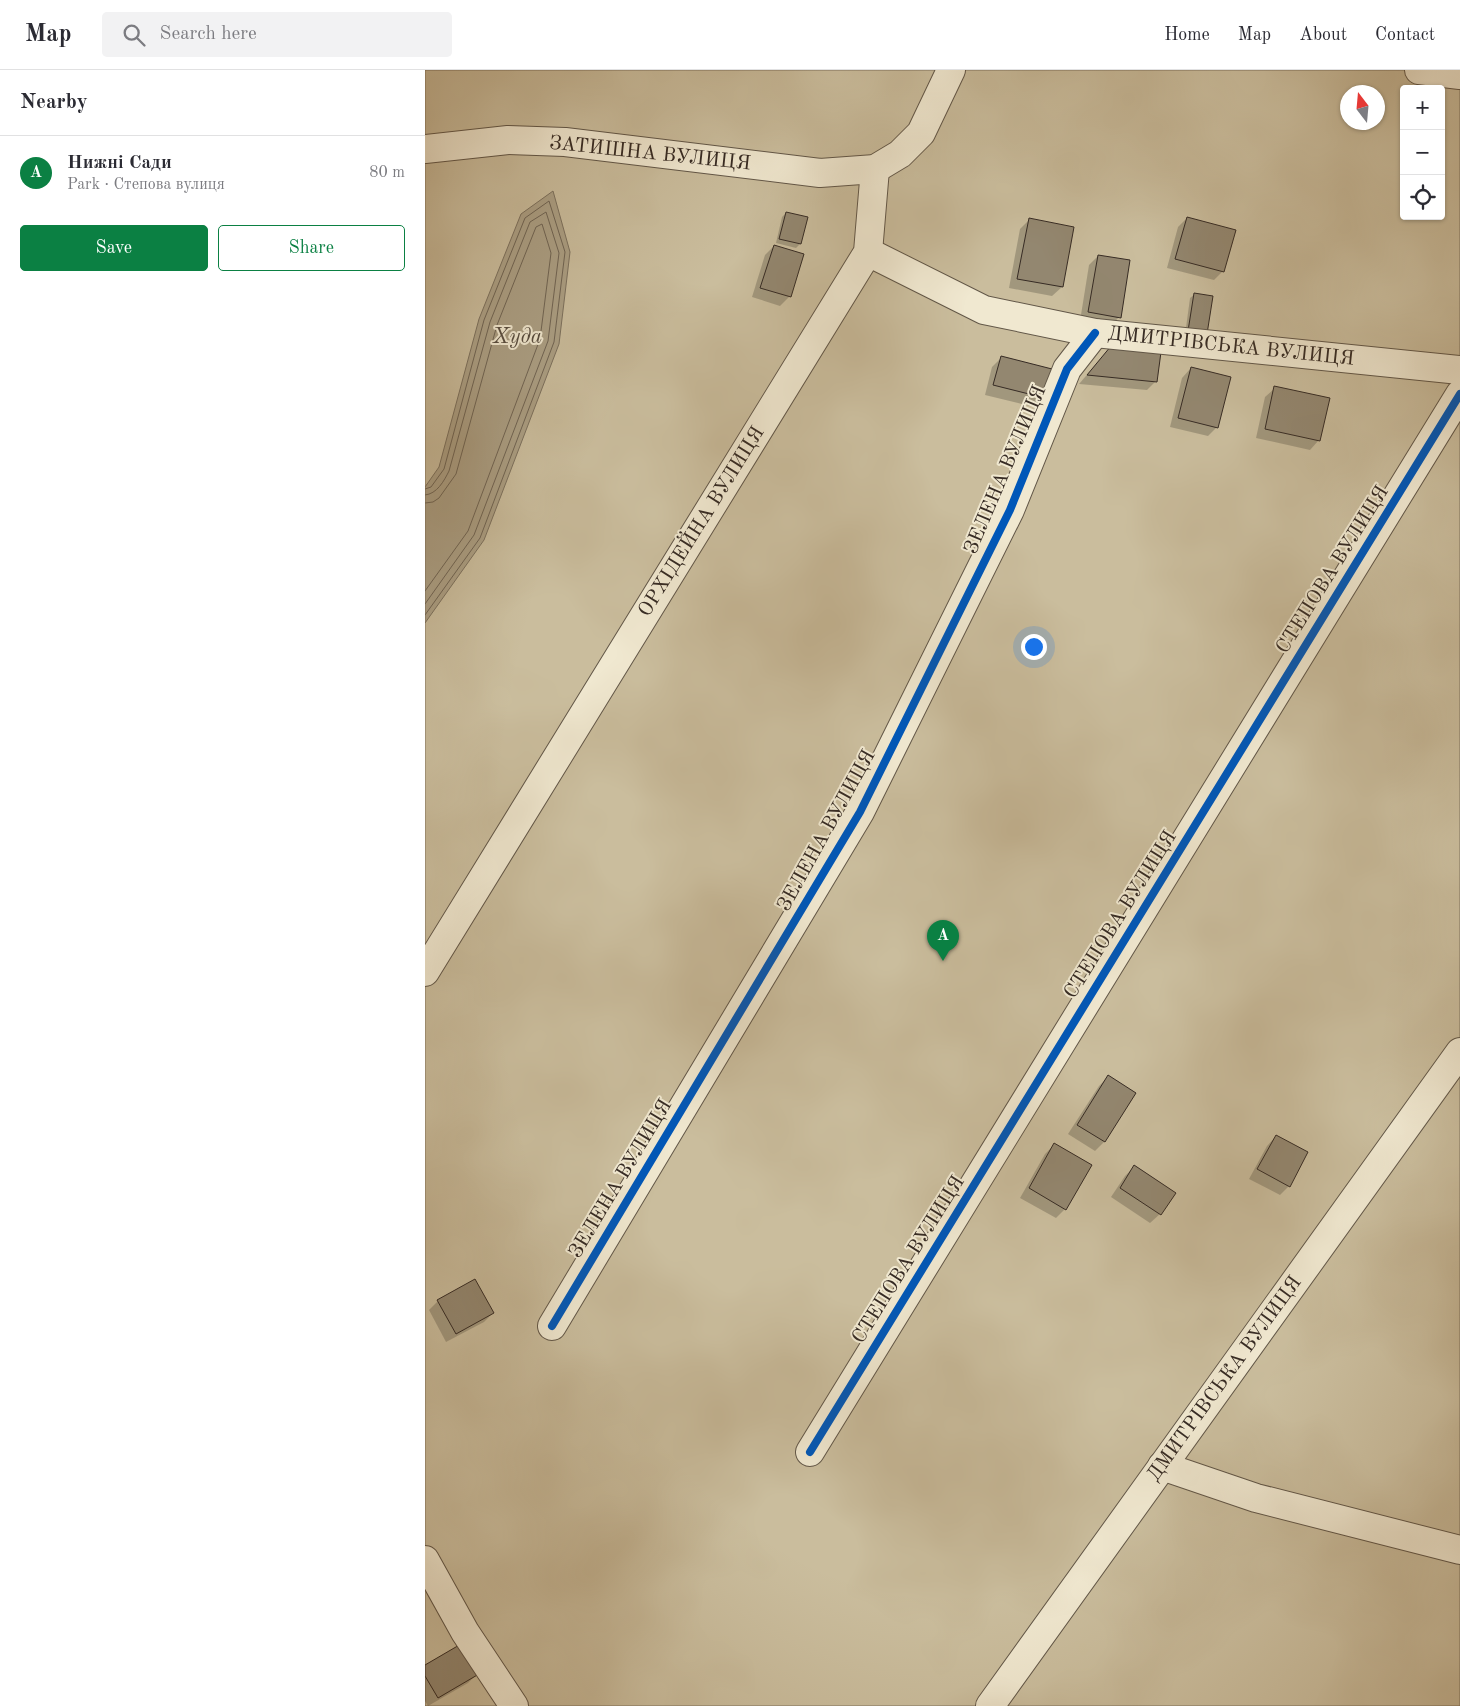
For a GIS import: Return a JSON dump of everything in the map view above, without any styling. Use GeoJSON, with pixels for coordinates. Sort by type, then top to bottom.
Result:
{"type":"FeatureCollection","features":[{"type":"Feature","properties":{"kind":"street"},"geometry":{"type":"LineString","coordinates":[[875,169],[900,154],[921,133],[951,70]]}},
{"type":"Feature","properties":{"kind":"street"},"geometry":{"type":"LineString","coordinates":[[1419,70],[1460,75]]}},
{"type":"Feature","properties":{"kind":"street","name":"ЗАТИШНА ВУЛИЦЯ"},"geometry":{"type":"LineString","coordinates":[[425,149],[508,140],[565,142],[819,173],[875,169]]}},
{"type":"Feature","properties":{"kind":"street","name":"ОРХІДЕЙНА ВУЛИЦЯ"},"geometry":{"type":"LineString","coordinates":[[425,972],[868,252],[875,169]]}},
{"type":"Feature","properties":{"kind":"street","name":"ДМИТРІВСЬКА ВУЛИЦЯ"},"geometry":{"type":"LineString","coordinates":[[868,252],[984,310],[1095,333],[1460,370]]}},
{"type":"Feature","properties":{"kind":"street","name":"ЗЕЛЕНА ВУЛИЦЯ"},"geometry":{"type":"LineString","coordinates":[[552,1326],[860,812],[1010,510],[1067,369],[1095,333]]}},
{"type":"Feature","properties":{"kind":"street","name":"СТЕПОВА ВУЛИЦЯ"},"geometry":{"type":"LineString","coordinates":[[811,1452],[1460,394]]}},
{"type":"Feature","properties":{"kind":"street","name":"ДМИТРІВСЬКА ВУЛИЦЯ"},"geometry":{"type":"LineString","coordinates":[[990,1706],[1460,1052]]}},
{"type":"Feature","properties":{"kind":"street"},"geometry":{"type":"LineString","coordinates":[[1162,1466],[1256,1498],[1460,1550]]}},
{"type":"Feature","properties":{"kind":"street"},"geometry":{"type":"LineString","coordinates":[[425,1560],[465,1632],[514,1706]]}},
{"type":"Feature","properties":{"kind":"shaded area"},"geometry":{"type":"Polygon","coordinates":[[[425,70],[1460,70],[1460,1706],[425,1706],[425,70]]]}},
{"type":"Feature","properties":{"kind":"water","name":"Худа"},"geometry":{"type":"Polygon","coordinates":[[[553,191],[570,252],[559,344],[484,540],[425,623],[425,487],[439,467],[479,319],[521,214],[553,191]]]}},
{"type":"Feature","properties":{"kind":"building"},"geometry":{"type":"Polygon","coordinates":[[[786,212],[808,217],[801,244],[779,239],[786,212]]]}},
{"type":"Feature","properties":{"kind":"building"},"geometry":{"type":"Polygon","coordinates":[[[1187,217],[1236,230],[1224,272],[1175,259],[1187,217]]]}},
{"type":"Feature","properties":{"kind":"building"},"geometry":{"type":"Polygon","coordinates":[[[1029,218],[1074,227],[1063,287],[1017,279],[1029,218]]]}},
{"type":"Feature","properties":{"kind":"building"},"geometry":{"type":"Polygon","coordinates":[[[774,245],[804,254],[791,297],[760,288],[774,245]]]}},
{"type":"Feature","properties":{"kind":"building"},"geometry":{"type":"Polygon","coordinates":[[[1098,255],[1130,260],[1121,318],[1088,312],[1098,255]]]}},
{"type":"Feature","properties":{"kind":"building"},"geometry":{"type":"Polygon","coordinates":[[[1194,293],[1213,296],[1207,334],[1188,331],[1194,293]]]}},
{"type":"Feature","properties":{"kind":"building"},"geometry":{"type":"Polygon","coordinates":[[[1111,346],[1161,352],[1157,382],[1087,375],[1111,346]]]}},
{"type":"Feature","properties":{"kind":"building"},"geometry":{"type":"Polygon","coordinates":[[[1001,356],[1052,369],[1045,398],[993,385],[1001,356]]]}},
{"type":"Feature","properties":{"kind":"building"},"geometry":{"type":"Polygon","coordinates":[[[1191,367],[1231,377],[1218,428],[1178,418],[1191,367]]]}},
{"type":"Feature","properties":{"kind":"building"},"geometry":{"type":"Polygon","coordinates":[[[1274,386],[1330,398],[1320,441],[1265,429],[1274,386]]]}},
{"type":"Feature","properties":{"kind":"building"},"geometry":{"type":"Polygon","coordinates":[[[1108,1075],[1136,1093],[1105,1142],[1077,1125],[1108,1075]]]}},
{"type":"Feature","properties":{"kind":"building"},"geometry":{"type":"Polygon","coordinates":[[[1276,1135],[1308,1152],[1290,1187],[1257,1169],[1276,1135]]]}},
{"type":"Feature","properties":{"kind":"building"},"geometry":{"type":"Polygon","coordinates":[[[1054,1143],[1092,1165],[1066,1210],[1029,1188],[1054,1143]]]}},
{"type":"Feature","properties":{"kind":"building"},"geometry":{"type":"Polygon","coordinates":[[[1134,1165],[1176,1193],[1161,1215],[1120,1188],[1134,1165]]]}},
{"type":"Feature","properties":{"kind":"building"},"geometry":{"type":"Polygon","coordinates":[[[475,1279],[494,1313],[456,1334],[437,1300],[475,1279]]]}},
{"type":"Feature","properties":{"kind":"building"},"geometry":{"type":"Polygon","coordinates":[[[461,1644],[479,1674],[438,1698],[425,1676],[425,1665],[461,1644]]]}},
{"type":"Feature","properties":{"kind":"cycle path"},"geometry":{"type":"LineString","coordinates":[[552,1326],[860,812],[1010,510],[1067,369],[1095,333]]}},
{"type":"Feature","properties":{"kind":"cycle path"},"geometry":{"type":"LineString","coordinates":[[810,1452],[1460,394]]}},
{"type":"Feature","properties":{"kind":"place","name":"Нижні Сади"},"geometry":{"type":"Point","coordinates":[943,961]}}]}
